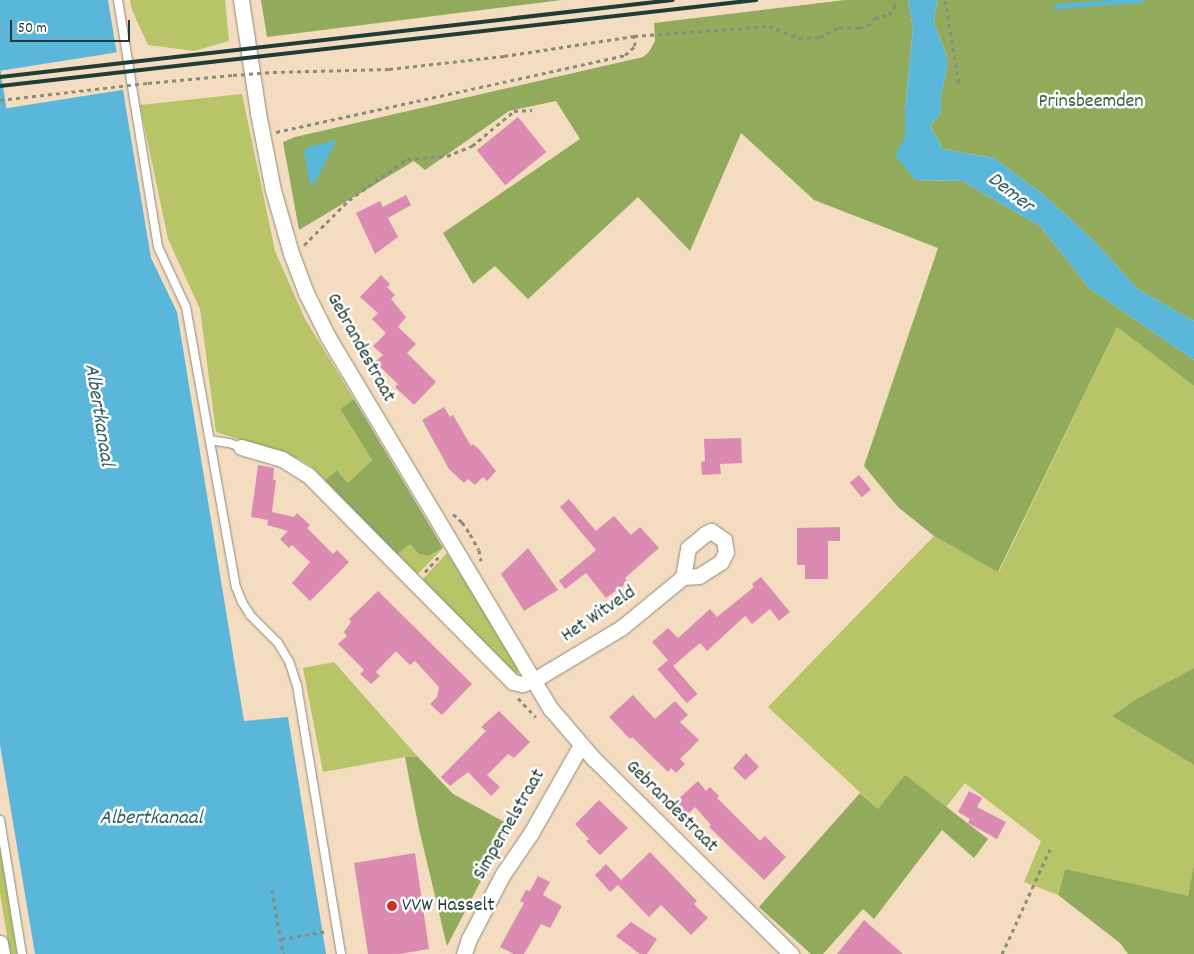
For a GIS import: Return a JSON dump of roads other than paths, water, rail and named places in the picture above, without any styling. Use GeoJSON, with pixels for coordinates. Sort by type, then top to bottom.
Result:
{"type":"FeatureCollection","features":[{"type":"Feature","properties":{"kind":"street","name":"Gebrandestraat"},"geometry":{"type":"LineString","coordinates":[[241,0],[258,113],[273,190],[290,253],[306,293],[328,337],[551,709],[581,745],[791,954]]}},
{"type":"Feature","properties":{"kind":"street"},"geometry":{"type":"LineString","coordinates":[[241,447],[282,459],[308,475],[513,682],[522,684],[534,680]]}},
{"type":"Feature","properties":{"kind":"street","name":"Het Witveld"},"geometry":{"type":"LineString","coordinates":[[534,680],[621,628],[683,577]]}},
{"type":"Feature","properties":{"kind":"street","name":"Simpernelstraat"},"geometry":{"type":"LineString","coordinates":[[464,954],[473,932],[503,874],[531,833],[581,745]]}},
{"type":"Feature","properties":{"kind":"street"},"geometry":{"type":"LineString","coordinates":[[0,943],[2,954]]}},
{"type":"Feature","properties":{"kind":"lane"},"geometry":{"type":"LineString","coordinates":[[118,0],[158,247],[186,307],[236,587],[250,615],[278,643],[289,661],[297,684],[341,954]]}},
{"type":"Feature","properties":{"kind":"lane"},"geometry":{"type":"LineString","coordinates":[[210,440],[241,447]]}},
{"type":"Feature","properties":{"kind":"lane"},"geometry":{"type":"LineString","coordinates":[[0,820],[22,954]]}},
{"type":"Feature","properties":{"kind":"water","name":"Albertkanaal"},"geometry":{"type":"Polygon","coordinates":[[[0,0],[108,0],[151,258],[177,312],[244,721],[288,717],[326,954],[35,954],[0,745],[0,0]]]}},
{"type":"Feature","properties":{"kind":"water","name":"Demer"},"geometry":{"type":"Polygon","coordinates":[[[908,0],[937,0],[934,22],[947,57],[947,69],[941,94],[941,113],[930,126],[943,149],[994,158],[1043,194],[1094,241],[1138,289],[1194,321],[1194,360],[1089,288],[1040,226],[962,181],[915,180],[895,155],[905,137],[905,109],[913,28],[908,0]]]}},
{"type":"Feature","properties":{"kind":"water"},"geometry":{"type":"Polygon","coordinates":[[[337,140],[312,186],[308,176],[304,151],[308,147],[337,140]]]}},
{"type":"Feature","properties":{"kind":"waterway"},"geometry":{"type":"LineString","coordinates":[[1056,6],[1141,0]]}},
{"type":"Feature","properties":{"kind":"railway"},"geometry":{"type":"LineString","coordinates":[[0,77],[673,0]]}},
{"type":"Feature","properties":{"kind":"railway"},"geometry":{"type":"LineString","coordinates":[[0,86],[756,0]]}},
{"type":"Feature","properties":{"kind":"place","name":"VVW Hasselt"},"geometry":{"type":"Point","coordinates":[392,906]}},
{"type":"Feature","properties":{"kind":"park label","name":"Prinsbeemden"},"geometry":{"type":"Point","coordinates":[1091,102]}}]}
